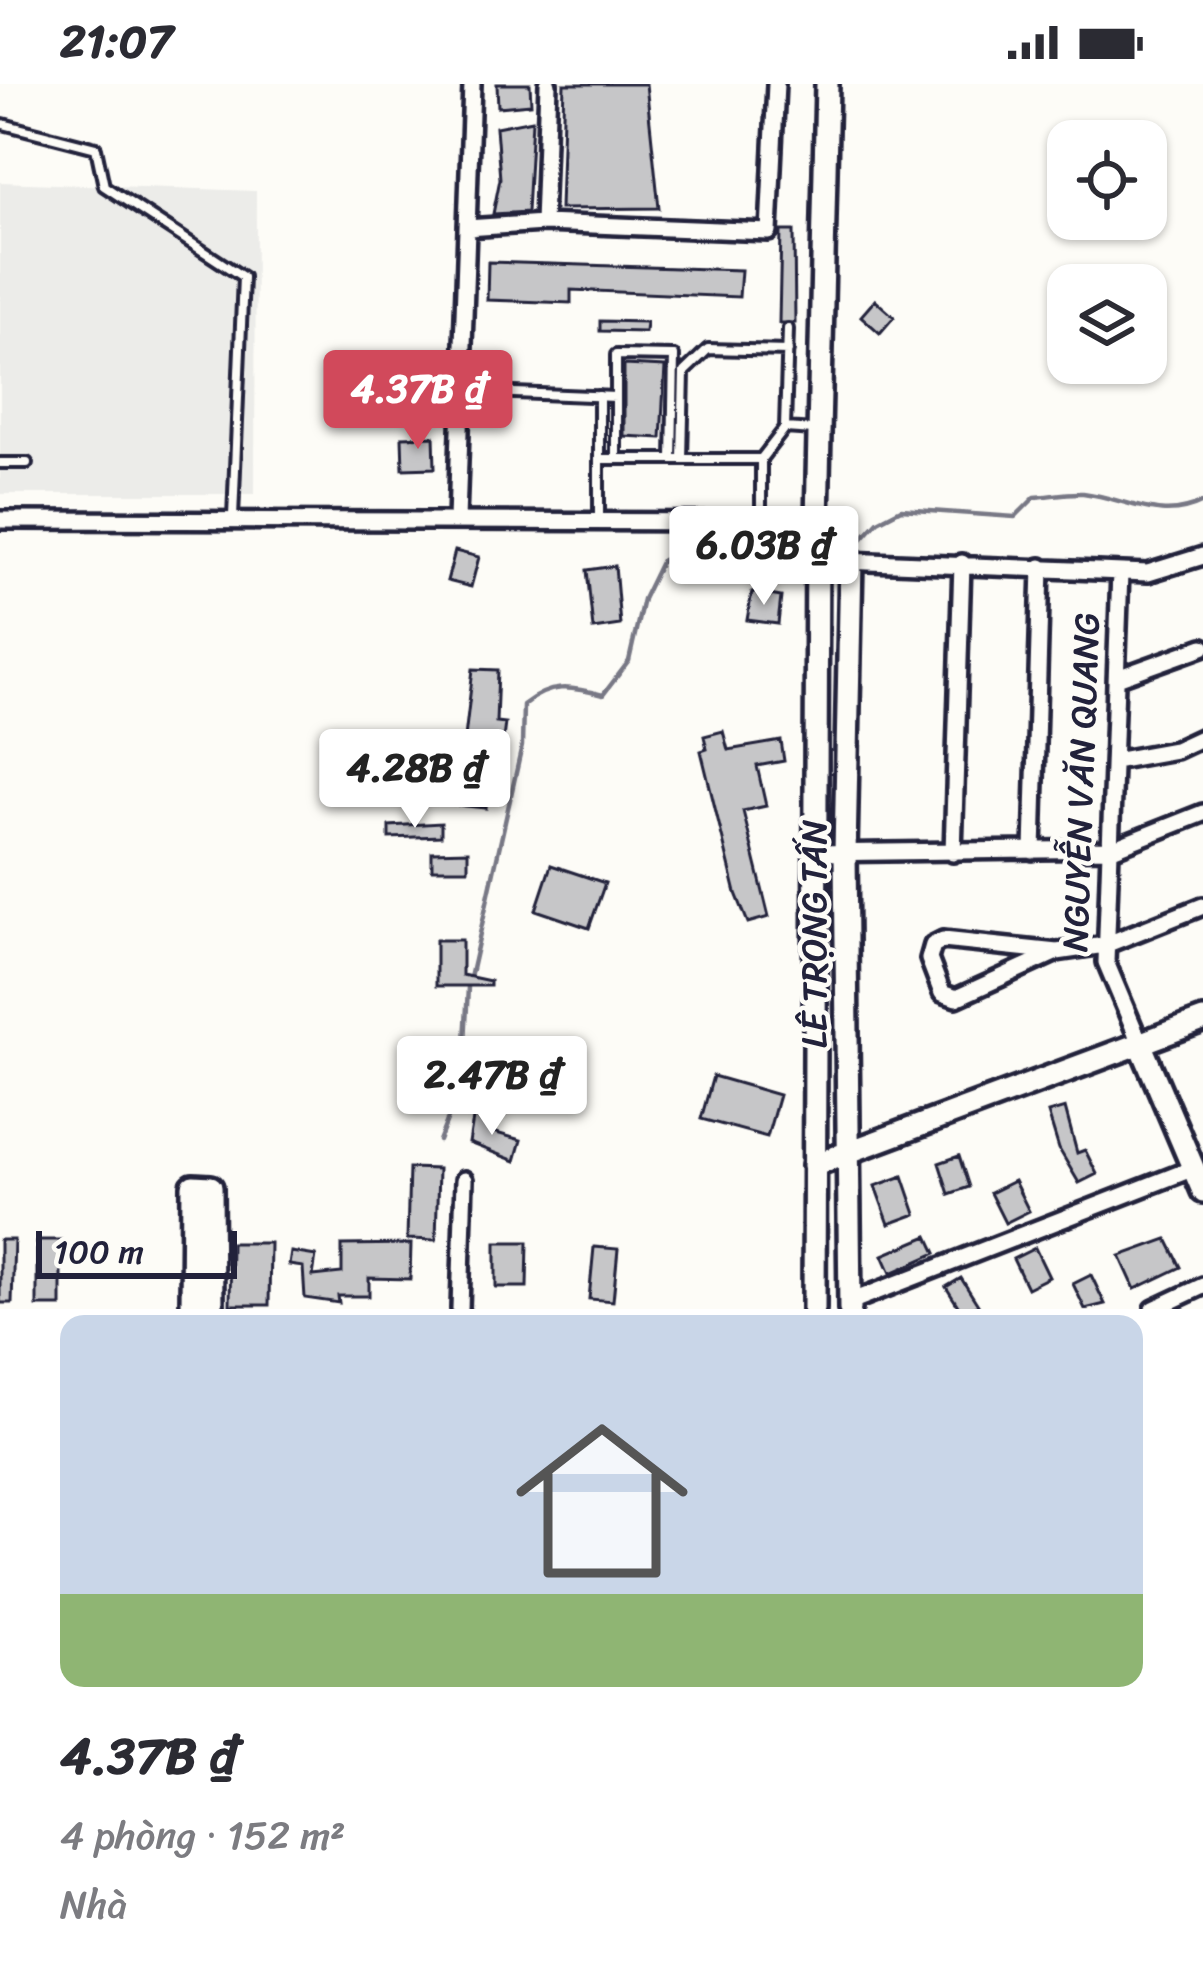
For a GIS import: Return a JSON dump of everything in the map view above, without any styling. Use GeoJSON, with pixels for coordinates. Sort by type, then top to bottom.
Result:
{"type":"FeatureCollection","features":[{"type":"Feature","properties":{"kind":"street"},"geometry":{"type":"LineString","coordinates":[[457,519],[472,84]]}},
{"type":"Feature","properties":{"kind":"street"},"geometry":{"type":"LineString","coordinates":[[543,223],[548,84]]}},
{"type":"Feature","properties":{"kind":"street"},"geometry":{"type":"LineString","coordinates":[[467,228],[543,223],[769,232],[776,84]]}},
{"type":"Feature","properties":{"kind":"street","name":"LÊ TRỌNG TẤN"},"geometry":{"type":"LineString","coordinates":[[814,1309],[817,522],[827,84]]}},
{"type":"Feature","properties":{"kind":"street"},"geometry":{"type":"LineString","coordinates":[[0,520],[817,522]]}},
{"type":"Feature","properties":{"kind":"street"},"geometry":{"type":"LineString","coordinates":[[819,560],[1148,573],[1203,556]]}},
{"type":"Feature","properties":{"kind":"street","name":"LÊ TRỌNG TẤN"},"geometry":{"type":"LineString","coordinates":[[850,1305],[845,853],[851,559]]}},
{"type":"Feature","properties":{"kind":"street"},"geometry":{"type":"LineString","coordinates":[[953,853],[962,563]]}},
{"type":"Feature","properties":{"kind":"street"},"geometry":{"type":"LineString","coordinates":[[1033,851],[1041,567]]}},
{"type":"Feature","properties":{"kind":"street","name":"NGUYỄN VĂN QUANG"},"geometry":{"type":"LineString","coordinates":[[1120,572],[1106,962],[1203,1191]]}},
{"type":"Feature","properties":{"kind":"street"},"geometry":{"type":"LineString","coordinates":[[1117,678],[1203,647]]}},
{"type":"Feature","properties":{"kind":"street"},"geometry":{"type":"LineString","coordinates":[[1114,761],[1175,750],[1203,737]]}},
{"type":"Feature","properties":{"kind":"street"},"geometry":{"type":"LineString","coordinates":[[814,854],[1112,849],[1203,814]]}},
{"type":"Feature","properties":{"kind":"street"},"geometry":{"type":"LineString","coordinates":[[1057,952],[956,998],[942,993],[929,959],[932,946],[944,940],[1057,952],[1106,945],[1203,906]]}},
{"type":"Feature","properties":{"kind":"street"},"geometry":{"type":"LineString","coordinates":[[814,1165],[1203,1020]]}},
{"type":"Feature","properties":{"kind":"street"},"geometry":{"type":"LineString","coordinates":[[850,1305],[1194,1168]]}},
{"type":"Feature","properties":{"kind":"street"},"geometry":{"type":"LineString","coordinates":[[460,1309],[464,1180]]}},
{"type":"Feature","properties":{"kind":"street"},"geometry":{"type":"LineString","coordinates":[[192,1309],[193,1186],[211,1187],[212,1309]]}},
{"type":"Feature","properties":{"kind":"street"},"geometry":{"type":"LineString","coordinates":[[1154,1309],[1203,1286]]}},
{"type":"Feature","properties":{"kind":"lane"},"geometry":{"type":"LineString","coordinates":[[3,124],[97,148],[104,186],[243,278],[233,517]]}},
{"type":"Feature","properties":{"kind":"lane"},"geometry":{"type":"LineString","coordinates":[[761,521],[761,459],[785,428],[788,329]]}},
{"type":"Feature","properties":{"kind":"lane"},"geometry":{"type":"LineString","coordinates":[[677,459],[684,372],[708,349],[788,351]]}},
{"type":"Feature","properties":{"kind":"lane"},"geometry":{"type":"LineString","coordinates":[[616,459],[616,356],[674,356],[677,459]]}},
{"type":"Feature","properties":{"kind":"lane"},"geometry":{"type":"LineString","coordinates":[[461,391],[616,398]]}},
{"type":"Feature","properties":{"kind":"lane"},"geometry":{"type":"LineString","coordinates":[[599,396],[599,520]]}},
{"type":"Feature","properties":{"kind":"lane"},"geometry":{"type":"LineString","coordinates":[[785,428],[819,430]]}},
{"type":"Feature","properties":{"kind":"lane"},"geometry":{"type":"LineString","coordinates":[[599,459],[761,459]]}},
{"type":"Feature","properties":{"kind":"lane"},"geometry":{"type":"LineString","coordinates":[[0,464],[27,464]]}},
{"type":"Feature","properties":{"kind":"shaded area"},"geometry":{"type":"Polygon","coordinates":[[[0,182],[256,191],[255,494],[0,494],[0,182]]]}},
{"type":"Feature","properties":{"kind":"building"},"geometry":{"type":"Polygon","coordinates":[[[497,84],[530,84],[531,104],[498,107],[497,84]]]}},
{"type":"Feature","properties":{"kind":"building"},"geometry":{"type":"Polygon","coordinates":[[[564,84],[646,84],[659,208],[560,209],[564,84]]]}},
{"type":"Feature","properties":{"kind":"building"},"geometry":{"type":"Polygon","coordinates":[[[532,120],[527,212],[493,214],[500,179],[496,127],[532,120]]]}},
{"type":"Feature","properties":{"kind":"building"},"geometry":{"type":"Polygon","coordinates":[[[781,231],[794,231],[795,323],[779,323],[781,231]]]}},
{"type":"Feature","properties":{"kind":"building"},"geometry":{"type":"Polygon","coordinates":[[[488,262],[741,270],[739,297],[571,290],[571,303],[487,300],[488,262]]]}},
{"type":"Feature","properties":{"kind":"building"},"geometry":{"type":"Polygon","coordinates":[[[875,300],[894,317],[880,333],[861,316],[875,300]]]}},
{"type":"Feature","properties":{"kind":"building"},"geometry":{"type":"Polygon","coordinates":[[[600,321],[646,322],[645,332],[600,331],[600,321]]]}},
{"type":"Feature","properties":{"kind":"building"},"geometry":{"type":"Polygon","coordinates":[[[624,365],[665,367],[661,438],[624,436],[624,365]]]}},
{"type":"Feature","properties":{"kind":"building"},"geometry":{"type":"Polygon","coordinates":[[[434,436],[435,468],[403,469],[402,437],[434,436]]]}},
{"type":"Feature","properties":{"kind":"building"},"geometry":{"type":"Polygon","coordinates":[[[455,551],[479,557],[471,587],[447,581],[455,551]]]}},
{"type":"Feature","properties":{"kind":"building"},"geometry":{"type":"Polygon","coordinates":[[[615,566],[620,625],[593,629],[587,570],[615,566]]]}},
{"type":"Feature","properties":{"kind":"building"},"geometry":{"type":"Polygon","coordinates":[[[752,592],[781,597],[778,624],[747,620],[752,592]]]}},
{"type":"Feature","properties":{"kind":"building"},"geometry":{"type":"Polygon","coordinates":[[[473,669],[498,670],[496,722],[505,723],[501,755],[491,756],[486,808],[447,804],[452,771],[457,771],[454,747],[464,746],[473,669]]]}},
{"type":"Feature","properties":{"kind":"building"},"geometry":{"type":"Polygon","coordinates":[[[723,731],[728,750],[781,741],[784,761],[757,766],[766,806],[743,811],[769,917],[748,923],[736,893],[701,751],[707,749],[704,736],[723,731]]]}},
{"type":"Feature","properties":{"kind":"building"},"geometry":{"type":"Polygon","coordinates":[[[441,823],[441,836],[389,838],[389,826],[441,823]]]}},
{"type":"Feature","properties":{"kind":"building"},"geometry":{"type":"Polygon","coordinates":[[[468,851],[468,869],[432,869],[432,852],[468,851]]]}},
{"type":"Feature","properties":{"kind":"building"},"geometry":{"type":"Polygon","coordinates":[[[551,865],[605,883],[589,928],[536,910],[551,865]]]}},
{"type":"Feature","properties":{"kind":"building"},"geometry":{"type":"Polygon","coordinates":[[[436,940],[462,940],[462,975],[490,981],[490,986],[436,986],[436,940]]]}},
{"type":"Feature","properties":{"kind":"building"},"geometry":{"type":"Polygon","coordinates":[[[713,1076],[779,1095],[767,1137],[701,1119],[713,1076]]]}},
{"type":"Feature","properties":{"kind":"building"},"geometry":{"type":"Polygon","coordinates":[[[1065,1108],[1077,1153],[1085,1150],[1097,1174],[1079,1183],[1059,1149],[1048,1113],[1065,1108]]]}},
{"type":"Feature","properties":{"kind":"building"},"geometry":{"type":"Polygon","coordinates":[[[474,1113],[492,1116],[489,1131],[521,1140],[515,1161],[469,1143],[474,1113]]]}},
{"type":"Feature","properties":{"kind":"building"},"geometry":{"type":"Polygon","coordinates":[[[959,1156],[969,1187],[949,1194],[939,1163],[959,1156]]]}},
{"type":"Feature","properties":{"kind":"building"},"geometry":{"type":"Polygon","coordinates":[[[409,1168],[438,1169],[436,1240],[407,1239],[409,1168]]]}},
{"type":"Feature","properties":{"kind":"building"},"geometry":{"type":"Polygon","coordinates":[[[903,1176],[916,1214],[889,1224],[875,1186],[903,1176]]]}},
{"type":"Feature","properties":{"kind":"building"},"geometry":{"type":"Polygon","coordinates":[[[1014,1181],[1029,1211],[1005,1223],[990,1193],[1014,1181]]]}},
{"type":"Feature","properties":{"kind":"building"},"geometry":{"type":"Polygon","coordinates":[[[928,1236],[936,1253],[891,1273],[883,1255],[928,1236]]]}},
{"type":"Feature","properties":{"kind":"building"},"geometry":{"type":"Polygon","coordinates":[[[1167,1239],[1181,1267],[1135,1289],[1120,1256],[1167,1239]]]}},
{"type":"Feature","properties":{"kind":"building"},"geometry":{"type":"Polygon","coordinates":[[[0,1240],[14,1240],[12,1303],[0,1303],[0,1240]]]}},
{"type":"Feature","properties":{"kind":"building"},"geometry":{"type":"Polygon","coordinates":[[[37,1240],[61,1240],[61,1306],[37,1306],[37,1240]]]}},
{"type":"Feature","properties":{"kind":"building"},"geometry":{"type":"Polygon","coordinates":[[[496,1242],[528,1242],[527,1287],[496,1287],[496,1242]]]}},
{"type":"Feature","properties":{"kind":"building"},"geometry":{"type":"Polygon","coordinates":[[[231,1243],[270,1243],[269,1305],[230,1305],[231,1243]]]}},
{"type":"Feature","properties":{"kind":"building"},"geometry":{"type":"Polygon","coordinates":[[[411,1244],[410,1279],[369,1278],[369,1296],[338,1296],[339,1303],[305,1298],[303,1267],[289,1265],[291,1252],[316,1256],[313,1276],[342,1273],[342,1245],[411,1244]]]}},
{"type":"Feature","properties":{"kind":"building"},"geometry":{"type":"Polygon","coordinates":[[[594,1247],[618,1249],[613,1301],[589,1299],[594,1247]]]}},
{"type":"Feature","properties":{"kind":"building"},"geometry":{"type":"Polygon","coordinates":[[[1035,1248],[1049,1277],[1027,1288],[1013,1259],[1035,1248]]]}},
{"type":"Feature","properties":{"kind":"building"},"geometry":{"type":"Polygon","coordinates":[[[1091,1275],[1105,1304],[1085,1309],[1073,1284],[1091,1275]]]}},
{"type":"Feature","properties":{"kind":"building"},"geometry":{"type":"Polygon","coordinates":[[[961,1278],[978,1305],[971,1309],[960,1309],[946,1287],[961,1278]]]}},
{"type":"Feature","properties":{"kind":"waterway"},"geometry":{"type":"LineString","coordinates":[[830,551],[857,544],[878,521],[901,509],[1015,517],[1035,497],[1077,493],[1157,510],[1203,502]]}},
{"type":"Feature","properties":{"kind":"waterway"},"geometry":{"type":"LineString","coordinates":[[439,1141],[463,1080],[468,987],[522,746],[523,705],[561,688],[603,695],[629,661],[643,599],[662,560],[694,553],[780,581],[806,558]]}}]}
